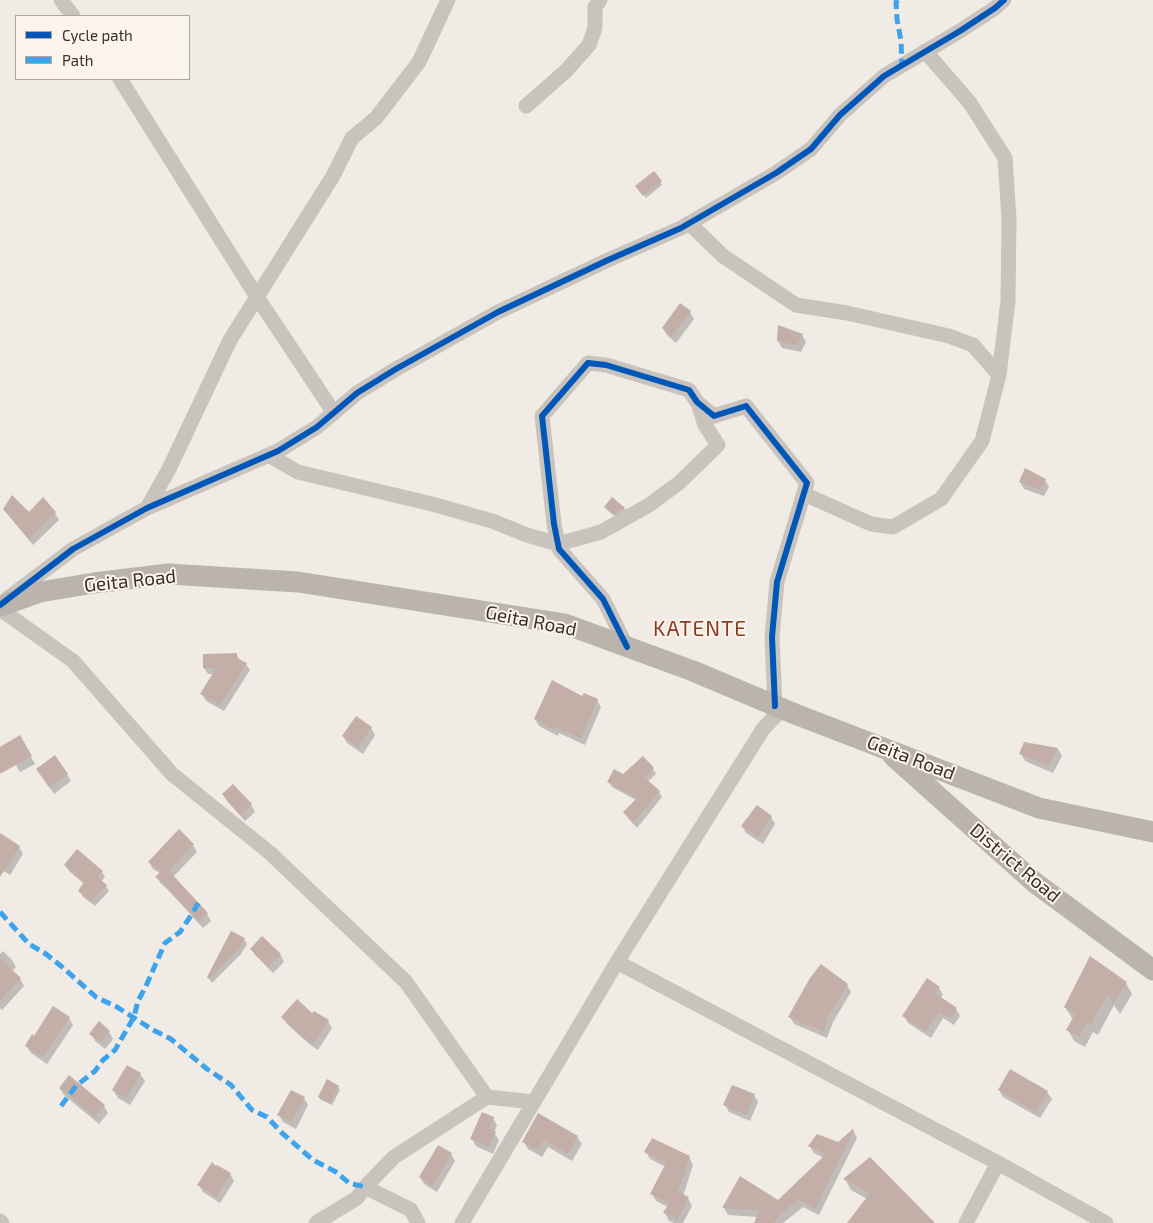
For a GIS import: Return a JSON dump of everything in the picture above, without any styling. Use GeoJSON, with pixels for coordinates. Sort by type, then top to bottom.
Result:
{"type":"FeatureCollection","features":[{"type":"Feature","properties":{"kind":"main road","name":"Geita Road"},"geometry":{"type":"LineString","coordinates":[[0,607],[40,592],[168,574],[298,582],[565,624],[693,671],[778,707],[1039,808],[1153,832]]}},
{"type":"Feature","properties":{"kind":"main road","name":"District Road"},"geometry":{"type":"LineString","coordinates":[[884,748],[1034,882],[1153,970]]}},
{"type":"Feature","properties":{"kind":"street"},"geometry":{"type":"LineString","coordinates":[[62,0],[73,15]]}},
{"type":"Feature","properties":{"kind":"street"},"geometry":{"type":"LineString","coordinates":[[147,508],[169,469],[230,340],[333,176],[352,138],[376,118],[419,62],[448,0]]}},
{"type":"Feature","properties":{"kind":"street"},"geometry":{"type":"LineString","coordinates":[[526,106],[566,71],[589,45],[596,28],[595,7],[600,0]]}},
{"type":"Feature","properties":{"kind":"street"},"geometry":{"type":"LineString","coordinates":[[487,1098],[406,982],[270,853],[172,774],[73,661],[0,607],[73,549],[147,508],[278,451],[317,427],[357,393],[498,312],[681,228],[776,173],[811,149],[840,115],[884,76],[974,22],[1004,0]]}},
{"type":"Feature","properties":{"kind":"street"},"geometry":{"type":"LineString","coordinates":[[804,494],[871,524],[893,527],[941,499],[982,441],[998,375],[1008,300],[1010,218],[1005,158],[970,103],[925,51]]}},
{"type":"Feature","properties":{"kind":"street"},"geometry":{"type":"LineString","coordinates":[[121,80],[256,297],[334,413]]}},
{"type":"Feature","properties":{"kind":"street"},"geometry":{"type":"LineString","coordinates":[[689,223],[723,256],[796,305],[847,313],[949,336],[973,346],[998,375]]}},
{"type":"Feature","properties":{"kind":"street"},"geometry":{"type":"LineString","coordinates":[[268,456],[298,472],[432,504],[492,521],[526,535],[558,544],[602,532],[649,505],[679,483],[718,445],[705,425],[697,402],[689,390],[606,366],[588,363],[542,416],[554,524],[558,544],[559,548],[603,599],[627,647]]}},
{"type":"Feature","properties":{"kind":"street"},"geometry":{"type":"LineString","coordinates":[[469,1221],[534,1102],[617,962],[778,707],[772,637],[777,582],[807,483],[746,406],[714,416],[697,402]]}},
{"type":"Feature","properties":{"kind":"street"},"geometry":{"type":"LineString","coordinates":[[617,962],[998,1163],[1106,1223]]}},
{"type":"Feature","properties":{"kind":"street"},"geometry":{"type":"LineString","coordinates":[[316,1223],[357,1198],[394,1157],[487,1098],[534,1102]]}},
{"type":"Feature","properties":{"kind":"street"},"geometry":{"type":"LineString","coordinates":[[966,1223],[998,1163]]}},
{"type":"Feature","properties":{"kind":"street"},"geometry":{"type":"LineString","coordinates":[[365,1187],[411,1210],[418,1223]]}},
{"type":"Feature","properties":{"kind":"building"},"geometry":{"type":"Polygon","coordinates":[[[654,171],[662,181],[643,196],[635,186],[654,171]]]}},
{"type":"Feature","properties":{"kind":"building"},"geometry":{"type":"Polygon","coordinates":[[[680,303],[691,311],[671,337],[662,328],[680,303]]]}},
{"type":"Feature","properties":{"kind":"building"},"geometry":{"type":"Polygon","coordinates":[[[778,325],[803,334],[797,345],[777,341],[778,325]]]}},
{"type":"Feature","properties":{"kind":"building"},"geometry":{"type":"Polygon","coordinates":[[[1025,468],[1046,479],[1040,490],[1019,482],[1025,468]]]}},
{"type":"Feature","properties":{"kind":"building"},"geometry":{"type":"Polygon","coordinates":[[[12,495],[29,512],[43,497],[56,512],[29,539],[3,509],[12,495]]]}},
{"type":"Feature","properties":{"kind":"building"},"geometry":{"type":"Polygon","coordinates":[[[612,497],[625,508],[613,514],[604,507],[612,497]]]}},
{"type":"Feature","properties":{"kind":"building"},"geometry":{"type":"Polygon","coordinates":[[[237,653],[237,658],[247,663],[220,705],[200,694],[216,668],[203,668],[203,654],[237,653]]]}},
{"type":"Feature","properties":{"kind":"building"},"geometry":{"type":"Polygon","coordinates":[[[552,680],[582,696],[584,693],[598,699],[581,738],[555,727],[554,730],[534,719],[552,680]]]}},
{"type":"Feature","properties":{"kind":"building"},"geometry":{"type":"Polygon","coordinates":[[[356,716],[372,727],[358,747],[342,736],[356,716]]]}},
{"type":"Feature","properties":{"kind":"building"},"geometry":{"type":"Polygon","coordinates":[[[20,735],[32,756],[0,774],[0,747],[20,735]]]}},
{"type":"Feature","properties":{"kind":"building"},"geometry":{"type":"Polygon","coordinates":[[[1024,742],[1058,748],[1048,766],[1019,754],[1024,742]]]}},
{"type":"Feature","properties":{"kind":"building"},"geometry":{"type":"Polygon","coordinates":[[[55,755],[68,774],[49,787],[36,769],[55,755]]]}},
{"type":"Feature","properties":{"kind":"building"},"geometry":{"type":"Polygon","coordinates":[[[643,756],[654,768],[644,777],[660,791],[633,823],[623,812],[637,798],[607,782],[614,769],[623,774],[643,756]]]}},
{"type":"Feature","properties":{"kind":"building"},"geometry":{"type":"Polygon","coordinates":[[[233,784],[252,804],[240,815],[222,794],[233,784]]]}},
{"type":"Feature","properties":{"kind":"building"},"geometry":{"type":"Polygon","coordinates":[[[757,805],[772,816],[758,837],[741,826],[757,805]]]}},
{"type":"Feature","properties":{"kind":"building"},"geometry":{"type":"Polygon","coordinates":[[[179,829],[194,844],[169,871],[208,913],[199,922],[162,882],[155,877],[161,871],[148,862],[179,829]]]}},
{"type":"Feature","properties":{"kind":"building"},"geometry":{"type":"Polygon","coordinates":[[[0,833],[20,846],[0,877],[0,833]]]}},
{"type":"Feature","properties":{"kind":"building"},"geometry":{"type":"Polygon","coordinates":[[[77,849],[103,871],[97,877],[107,885],[91,901],[78,891],[84,882],[64,865],[77,849]]]}},
{"type":"Feature","properties":{"kind":"building"},"geometry":{"type":"Polygon","coordinates":[[[231,931],[245,938],[239,949],[209,979],[207,977],[231,931]]]}},
{"type":"Feature","properties":{"kind":"building"},"geometry":{"type":"Polygon","coordinates":[[[262,936],[281,954],[268,967],[250,949],[262,936]]]}},
{"type":"Feature","properties":{"kind":"building"},"geometry":{"type":"Polygon","coordinates":[[[1090,956],[1127,982],[1113,1005],[1107,995],[1091,1025],[1087,1022],[1079,1037],[1066,1030],[1075,1014],[1064,1007],[1090,956]]]}},
{"type":"Feature","properties":{"kind":"building"},"geometry":{"type":"Polygon","coordinates":[[[0,959],[21,978],[0,1001],[0,959]]]}},
{"type":"Feature","properties":{"kind":"building"},"geometry":{"type":"Polygon","coordinates":[[[821,964],[848,984],[829,1014],[824,1032],[788,1017],[810,978],[821,964]]]}},
{"type":"Feature","properties":{"kind":"building"},"geometry":{"type":"Polygon","coordinates":[[[927,978],[940,987],[935,993],[957,1008],[950,1019],[939,1012],[926,1031],[902,1016],[927,978]]]}},
{"type":"Feature","properties":{"kind":"building"},"geometry":{"type":"Polygon","coordinates":[[[297,999],[312,1013],[314,1011],[329,1020],[313,1044],[281,1017],[297,999]]]}},
{"type":"Feature","properties":{"kind":"building"},"geometry":{"type":"Polygon","coordinates":[[[53,1006],[70,1017],[43,1057],[25,1046],[32,1034],[34,1036],[53,1006]]]}},
{"type":"Feature","properties":{"kind":"building"},"geometry":{"type":"Polygon","coordinates":[[[99,1021],[110,1031],[101,1042],[89,1034],[99,1021]]]}},
{"type":"Feature","properties":{"kind":"building"},"geometry":{"type":"Polygon","coordinates":[[[127,1065],[141,1073],[126,1099],[112,1090],[127,1065]]]}},
{"type":"Feature","properties":{"kind":"building"},"geometry":{"type":"Polygon","coordinates":[[[1010,1069],[1048,1091],[1036,1112],[998,1090],[1010,1069]]]}},
{"type":"Feature","properties":{"kind":"building"},"geometry":{"type":"Polygon","coordinates":[[[69,1075],[105,1105],[95,1117],[59,1088],[69,1075]]]}},
{"type":"Feature","properties":{"kind":"building"},"geometry":{"type":"Polygon","coordinates":[[[327,1079],[339,1086],[330,1103],[318,1097],[327,1079]]]}},
{"type":"Feature","properties":{"kind":"building"},"geometry":{"type":"Polygon","coordinates":[[[732,1085],[755,1094],[746,1115],[723,1105],[732,1085]]]}},
{"type":"Feature","properties":{"kind":"building"},"geometry":{"type":"Polygon","coordinates":[[[291,1090],[305,1097],[291,1122],[277,1115],[291,1090]]]}},
{"type":"Feature","properties":{"kind":"building"},"geometry":{"type":"Polygon","coordinates":[[[482,1112],[494,1117],[489,1129],[496,1132],[489,1147],[470,1139],[482,1112]]]}},
{"type":"Feature","properties":{"kind":"building"},"geometry":{"type":"Polygon","coordinates":[[[538,1113],[578,1136],[568,1154],[544,1140],[538,1150],[522,1142],[538,1113]]]}},
{"type":"Feature","properties":{"kind":"building"},"geometry":{"type":"Polygon","coordinates":[[[853,1129],[815,1209],[799,1200],[781,1213],[774,1223],[754,1223],[759,1210],[722,1208],[740,1176],[778,1200],[826,1154],[808,1146],[817,1134],[838,1142],[853,1129]]]}},
{"type":"Feature","properties":{"kind":"building"},"geometry":{"type":"Polygon","coordinates":[[[652,1138],[690,1156],[678,1192],[689,1197],[677,1220],[663,1213],[669,1203],[650,1194],[666,1163],[644,1152],[652,1138]]]}},
{"type":"Feature","properties":{"kind":"building"},"geometry":{"type":"Polygon","coordinates":[[[438,1145],[452,1153],[432,1186],[419,1177],[438,1145]]]}},
{"type":"Feature","properties":{"kind":"building"},"geometry":{"type":"Polygon","coordinates":[[[870,1157],[935,1223],[847,1223],[870,1193],[843,1179],[870,1157]]]}},
{"type":"Feature","properties":{"kind":"building"},"geometry":{"type":"Polygon","coordinates":[[[212,1162],[231,1173],[216,1197],[197,1185],[212,1162]]]}},
{"type":"Feature","properties":{"kind":"marked path"},"geometry":{"type":"LineString","coordinates":[[898,0],[896,2],[897,19],[901,41],[902,65]]}},
{"type":"Feature","properties":{"kind":"marked path"},"geometry":{"type":"LineString","coordinates":[[61,1106],[76,1086],[95,1071],[103,1060],[115,1050],[134,1017],[138,1001],[165,943],[180,932],[200,900]]}},
{"type":"Feature","properties":{"kind":"marked path"},"geometry":{"type":"LineString","coordinates":[[0,912],[29,944],[46,954],[96,997],[117,1007],[171,1039],[207,1069],[231,1085],[252,1110],[267,1117],[313,1160],[336,1172],[349,1183],[365,1187]]}},
{"type":"Feature","properties":{"kind":"cycle path"},"geometry":{"type":"LineString","coordinates":[[0,605],[73,549],[147,508],[278,451],[317,427],[357,393],[498,312],[681,228],[776,173],[811,149],[840,115],[884,76],[960,31],[1004,0]]}},
{"type":"Feature","properties":{"kind":"cycle path"},"geometry":{"type":"LineString","coordinates":[[627,647],[603,599],[559,549],[554,524],[542,416],[588,363],[606,365],[689,390],[697,402],[714,416],[746,406],[807,483],[777,582],[772,637],[775,706]]}},
{"type":"Feature","properties":{"kind":"district","name":"KATENTE"},"geometry":{"type":"Point","coordinates":[700,629]}}]}
